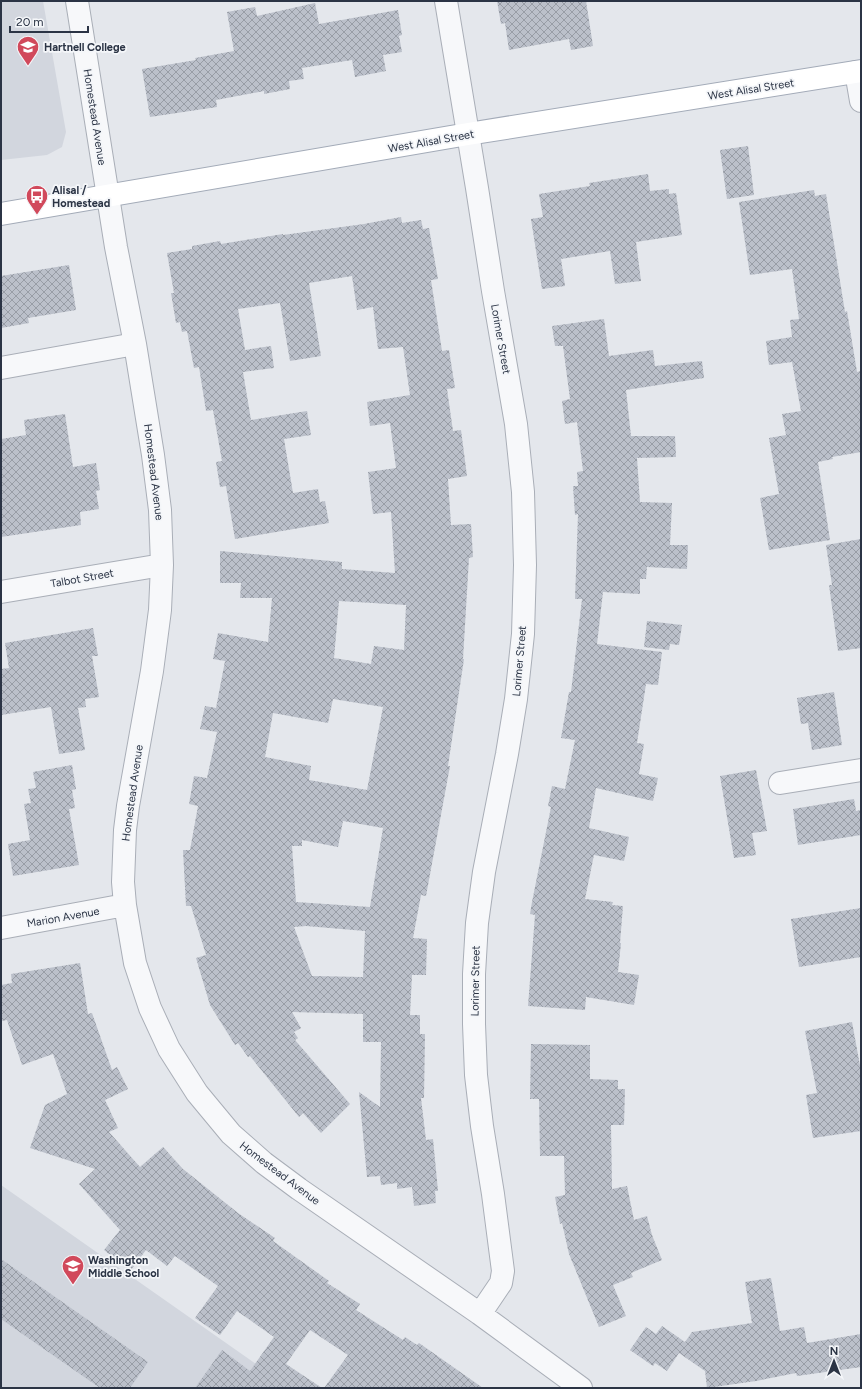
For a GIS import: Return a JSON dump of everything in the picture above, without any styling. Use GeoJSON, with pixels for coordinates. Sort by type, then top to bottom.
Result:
{"type":"FeatureCollection","features":[{"type":"Feature","properties":{"kind":"main road","name":"West Alisal Street"},"geometry":{"type":"LineString","coordinates":[[1,214],[108,197],[468,134],[859,72]]}},
{"type":"Feature","properties":{"kind":"street","name":"Homestead Avenue"},"geometry":{"type":"LineString","coordinates":[[77,1],[108,197],[135,344],[153,455],[160,510],[162,565],[160,610],[152,671],[135,762],[125,830],[123,882],[135,963],[150,1008],[169,1049],[197,1093],[231,1134],[264,1163],[299,1189],[480,1314],[581,1388]]}},
{"type":"Feature","properties":{"kind":"street","name":"Lorimer Street"},"geometry":{"type":"LineString","coordinates":[[446,1],[516,424],[523,492],[525,565],[523,634],[516,699],[508,754],[484,872],[477,923],[474,974],[476,1075],[503,1271],[501,1283],[480,1314]]}},
{"type":"Feature","properties":{"kind":"street"},"geometry":{"type":"LineString","coordinates":[[859,72],[861,101]]}},
{"type":"Feature","properties":{"kind":"street"},"geometry":{"type":"LineString","coordinates":[[1,368],[135,344]]}},
{"type":"Feature","properties":{"kind":"street","name":"Talbot Street"},"geometry":{"type":"LineString","coordinates":[[1,592],[162,565]]}},
{"type":"Feature","properties":{"kind":"street"},"geometry":{"type":"LineString","coordinates":[[780,783],[861,770]]}},
{"type":"Feature","properties":{"kind":"street","name":"Marion Avenue"},"geometry":{"type":"LineString","coordinates":[[1,928],[126,906]]}},
{"type":"Feature","properties":{"kind":"shaded area","name":"Hartnell College"},"geometry":{"type":"Polygon","coordinates":[[[1,1],[43,1],[66,132],[62,147],[47,155],[1,160],[1,1]]]}},
{"type":"Feature","properties":{"kind":"shaded area","name":"Washington Middle School"},"geometry":{"type":"Polygon","coordinates":[[[1,1185],[290,1388],[1,1388],[1,1185]]]}},
{"type":"Feature","properties":{"kind":"building"},"geometry":{"type":"Polygon","coordinates":[[[497,1],[586,1],[593,46],[571,50],[569,39],[509,50],[505,23],[501,24],[497,1]]]}},
{"type":"Feature","properties":{"kind":"building"},"geometry":{"type":"Polygon","coordinates":[[[315,3],[319,24],[398,10],[402,35],[399,36],[402,52],[383,55],[386,71],[355,77],[352,60],[302,68],[304,79],[289,81],[290,89],[264,94],[264,91],[216,100],[217,107],[150,117],[142,69],[196,60],[195,58],[234,51],[227,12],[255,7],[257,16],[315,3]]]}},
{"type":"Feature","properties":{"kind":"building"},"geometry":{"type":"Polygon","coordinates":[[[748,146],[754,195],[727,199],[720,150],[748,146]]]}},
{"type":"Feature","properties":{"kind":"building"},"geometry":{"type":"Polygon","coordinates":[[[648,174],[650,191],[669,189],[669,194],[676,193],[682,235],[636,242],[641,281],[615,284],[610,251],[561,259],[565,286],[542,289],[531,219],[543,217],[539,194],[590,186],[589,183],[648,174]]]}},
{"type":"Feature","properties":{"kind":"building"},"geometry":{"type":"Polygon","coordinates":[[[814,190],[815,196],[826,194],[845,312],[847,311],[857,372],[861,371],[861,452],[832,457],[833,459],[818,462],[830,540],[769,550],[760,498],[779,494],[769,438],[786,435],[782,414],[801,411],[792,362],[769,365],[766,341],[792,337],[790,320],[799,319],[792,269],[750,275],[739,202],[814,190]]]}},
{"type":"Feature","properties":{"kind":"building"},"geometry":{"type":"Polygon","coordinates":[[[401,217],[402,223],[421,220],[423,229],[429,228],[438,279],[431,280],[442,351],[449,350],[455,388],[447,389],[453,431],[461,430],[467,476],[448,479],[451,525],[471,524],[473,557],[469,558],[464,659],[448,766],[450,766],[426,896],[421,895],[413,938],[427,939],[426,975],[412,975],[410,1015],[420,1015],[420,1034],[425,1034],[424,1098],[421,1098],[426,1140],[433,1139],[438,1191],[435,1191],[436,1203],[414,1206],[412,1187],[397,1189],[397,1183],[381,1185],[380,1176],[367,1177],[359,1092],[380,1107],[381,1042],[363,1042],[363,1014],[292,1012],[301,1028],[294,1032],[298,1038],[295,1040],[350,1104],[321,1133],[303,1113],[299,1117],[250,1056],[248,1057],[238,1043],[235,1045],[210,1005],[196,958],[206,955],[191,906],[186,906],[183,850],[190,850],[198,806],[189,804],[194,776],[207,778],[217,732],[200,729],[205,706],[216,708],[225,661],[213,659],[218,633],[268,642],[272,598],[240,598],[241,583],[220,583],[220,551],[342,562],[342,569],[395,573],[391,512],[373,514],[368,472],[396,468],[390,423],[370,426],[367,402],[410,395],[403,347],[378,349],[373,307],[357,310],[352,276],[309,283],[321,356],[290,361],[280,303],[238,309],[245,350],[271,346],[274,368],[243,372],[251,420],[307,411],[311,435],[284,439],[293,493],[318,489],[320,502],[325,501],[329,523],[235,539],[226,486],[220,487],[216,462],[222,461],[213,410],[206,411],[199,367],[194,368],[187,331],[182,332],[180,322],[176,323],[171,293],[174,293],[167,253],[192,249],[192,246],[220,241],[221,244],[283,234],[364,224],[401,217]],[[339,601],[334,658],[371,664],[374,646],[404,650],[406,605],[339,601]],[[333,699],[328,723],[273,713],[265,757],[311,766],[309,780],[367,790],[383,707],[333,699]],[[343,821],[338,847],[302,840],[302,846],[292,846],[296,902],[370,907],[383,828],[343,821]],[[306,926],[294,927],[312,976],[363,977],[365,931],[306,926]]]}},
{"type":"Feature","properties":{"kind":"building"},"geometry":{"type":"Polygon","coordinates":[[[69,265],[76,310],[28,318],[29,323],[1,328],[1,276],[69,265]]]}},
{"type":"Feature","properties":{"kind":"building"},"geometry":{"type":"Polygon","coordinates":[[[604,319],[609,356],[653,350],[655,366],[702,361],[704,378],[626,390],[631,436],[675,436],[676,457],[637,458],[640,502],[672,503],[670,545],[688,545],[687,569],[647,567],[646,579],[640,579],[640,594],[603,592],[597,644],[662,652],[658,685],[646,684],[637,743],[644,744],[639,774],[658,778],[653,801],[596,788],[589,828],[629,837],[624,861],[594,855],[585,899],[613,902],[612,905],[623,906],[618,972],[639,975],[634,1005],[586,997],[585,1010],[528,1006],[535,915],[530,914],[551,807],[548,806],[552,786],[565,789],[575,740],[561,738],[569,692],[571,692],[582,599],[575,599],[578,514],[575,515],[573,486],[578,486],[577,472],[583,471],[577,422],[565,424],[562,401],[570,399],[563,346],[555,346],[552,326],[604,319]]]}},
{"type":"Feature","properties":{"kind":"building"},"geometry":{"type":"Polygon","coordinates":[[[65,414],[73,467],[96,463],[100,490],[96,491],[99,509],[80,512],[81,525],[1,537],[1,439],[26,435],[24,420],[65,414]]]}},
{"type":"Feature","properties":{"kind":"building"},"geometry":{"type":"Polygon","coordinates":[[[861,539],[861,648],[838,651],[829,585],[832,585],[826,545],[861,539]]]}},
{"type":"Feature","properties":{"kind":"building"},"geometry":{"type":"Polygon","coordinates":[[[647,621],[682,625],[679,645],[670,644],[669,650],[644,647],[647,621]]]}},
{"type":"Feature","properties":{"kind":"building"},"geometry":{"type":"Polygon","coordinates":[[[93,628],[98,656],[92,656],[99,697],[85,699],[86,707],[78,708],[85,750],[59,754],[51,707],[1,715],[1,669],[9,668],[5,643],[93,628]]]}},
{"type":"Feature","properties":{"kind":"building"},"geometry":{"type":"Polygon","coordinates":[[[834,692],[842,745],[812,750],[808,723],[801,724],[797,698],[834,692]]]}},
{"type":"Feature","properties":{"kind":"building"},"geometry":{"type":"Polygon","coordinates":[[[72,765],[76,789],[72,790],[75,808],[69,809],[79,865],[13,876],[8,844],[30,840],[24,804],[31,803],[28,789],[36,788],[33,772],[72,765]]]}},
{"type":"Feature","properties":{"kind":"building"},"geometry":{"type":"Polygon","coordinates":[[[756,770],[767,831],[752,833],[756,855],[734,858],[720,776],[756,770]]]}},
{"type":"Feature","properties":{"kind":"building"},"geometry":{"type":"Polygon","coordinates":[[[854,799],[856,811],[861,810],[861,835],[798,845],[793,809],[854,799]]]}},
{"type":"Feature","properties":{"kind":"building"},"geometry":{"type":"Polygon","coordinates":[[[861,908],[861,957],[799,967],[791,919],[861,908]]]}},
{"type":"Feature","properties":{"kind":"building"},"geometry":{"type":"Polygon","coordinates":[[[80,963],[88,1014],[92,1013],[112,1070],[117,1067],[128,1089],[105,1100],[118,1128],[109,1132],[140,1167],[163,1147],[183,1169],[238,1213],[275,1238],[273,1241],[329,1281],[327,1283],[360,1304],[356,1310],[403,1340],[405,1337],[417,1345],[419,1343],[483,1388],[324,1388],[348,1355],[310,1330],[286,1364],[322,1388],[195,1388],[222,1350],[250,1371],[274,1337],[237,1311],[220,1335],[195,1318],[218,1286],[175,1256],[167,1266],[146,1250],[130,1271],[104,1250],[120,1230],[79,1184],[95,1169],[30,1148],[45,1105],[67,1094],[53,1054],[22,1065],[7,1020],[1,1021],[1,985],[12,983],[11,974],[80,963]]]}},
{"type":"Feature","properties":{"kind":"building"},"geometry":{"type":"Polygon","coordinates":[[[852,1022],[861,1071],[861,1131],[813,1138],[806,1095],[817,1093],[805,1031],[852,1022]]]}},
{"type":"Feature","properties":{"kind":"building"},"geometry":{"type":"Polygon","coordinates":[[[531,1044],[590,1045],[590,1079],[618,1080],[618,1089],[625,1089],[624,1125],[611,1125],[612,1189],[627,1186],[634,1220],[647,1216],[652,1235],[662,1260],[631,1273],[633,1277],[613,1285],[626,1316],[599,1327],[569,1254],[562,1223],[560,1224],[555,1197],[565,1195],[564,1156],[540,1156],[539,1099],[530,1099],[531,1044]]]}},
{"type":"Feature","properties":{"kind":"building"},"geometry":{"type":"Polygon","coordinates":[[[1,1259],[148,1362],[130,1388],[100,1388],[1,1319],[1,1259]]]}},
{"type":"Feature","properties":{"kind":"building"},"geometry":{"type":"Polygon","coordinates":[[[771,1278],[780,1331],[804,1327],[807,1343],[861,1334],[861,1367],[797,1376],[796,1373],[756,1381],[707,1388],[705,1371],[679,1353],[667,1371],[655,1363],[653,1366],[630,1350],[646,1327],[656,1334],[662,1326],[685,1342],[692,1332],[752,1323],[745,1282],[771,1278]]]}},
{"type":"Feature","properties":{"kind":"place","name":"Hartnell College"},"geometry":{"type":"Point","coordinates":[28,66]}},
{"type":"Feature","properties":{"kind":"place","name":"Alisal / Homestead"},"geometry":{"type":"Point","coordinates":[37,216]}},
{"type":"Feature","properties":{"kind":"place","name":"Washington Middle School"},"geometry":{"type":"Point","coordinates":[73,1286]}}]}
